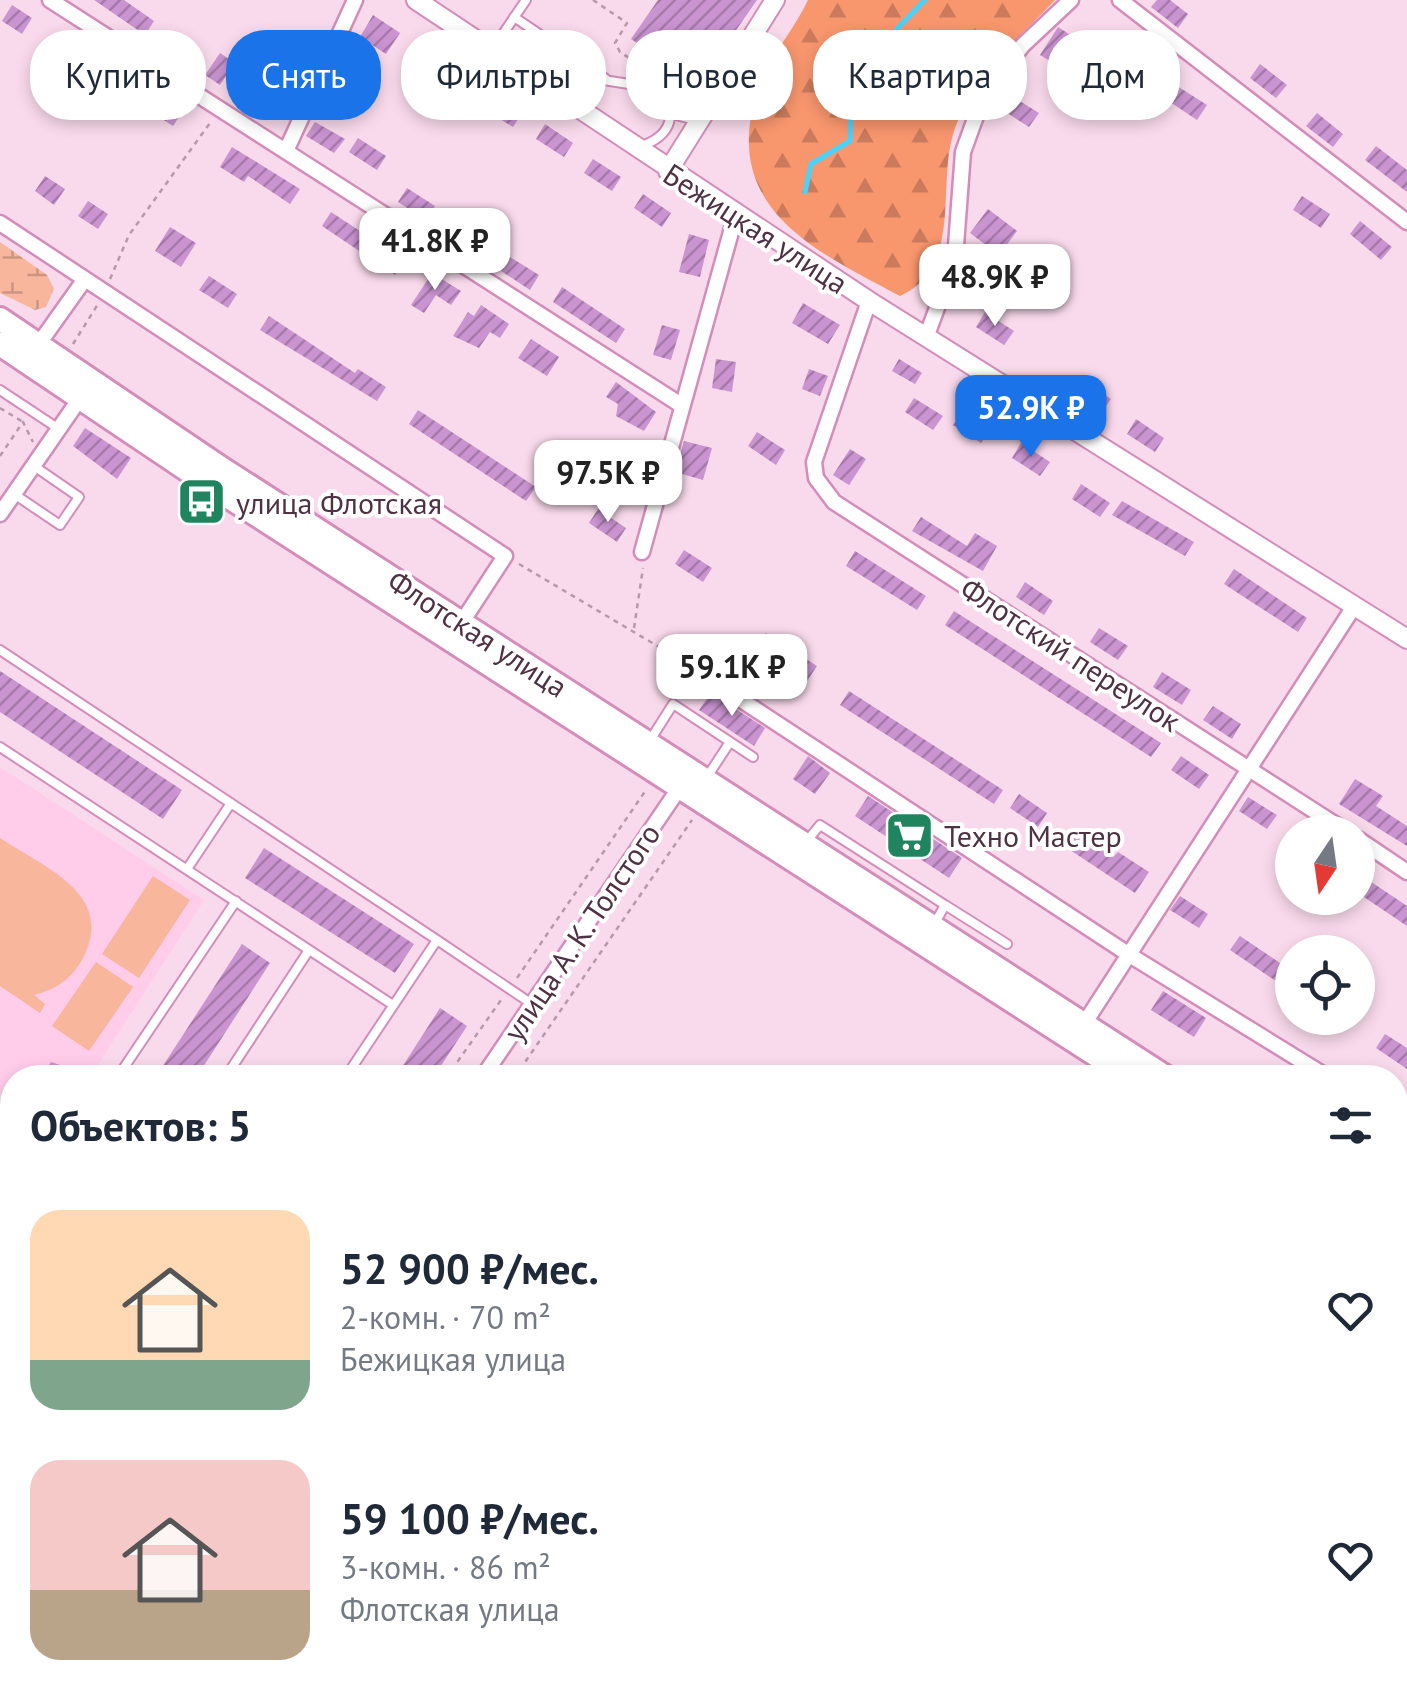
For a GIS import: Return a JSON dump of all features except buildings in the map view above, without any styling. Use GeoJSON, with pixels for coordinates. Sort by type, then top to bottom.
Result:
{"type":"FeatureCollection","features":[{"type":"Feature","properties":{"kind":"main road","name":"Флотская улица"},"geometry":{"type":"LineString","coordinates":[[0,319],[38,345],[86,390],[642,752],[705,780],[1148,1065]]}},
{"type":"Feature","properties":{"kind":"main road","name":"Флотская улица"},"geometry":{"type":"LineString","coordinates":[[0,344],[86,390],[462,622],[642,752],[680,787],[1112,1065]]}},
{"type":"Feature","properties":{"kind":"street"},"geometry":{"type":"LineString","coordinates":[[50,0],[681,405]]}},
{"type":"Feature","properties":{"kind":"street"},"geometry":{"type":"LineString","coordinates":[[286,151],[356,0]]}},
{"type":"Feature","properties":{"kind":"street","name":"Бежицкая улица"},"geometry":{"type":"LineString","coordinates":[[416,0],[460,30]]}},
{"type":"Feature","properties":{"kind":"street"},"geometry":{"type":"LineString","coordinates":[[757,30],[776,0]]}},
{"type":"Feature","properties":{"kind":"street"},"geometry":{"type":"LineString","coordinates":[[927,335],[955,259],[963,152],[984,94],[1023,45],[1071,0]]}},
{"type":"Feature","properties":{"kind":"street"},"geometry":{"type":"LineString","coordinates":[[1120,0],[1407,222]]}},
{"type":"Feature","properties":{"kind":"street","name":"Бежицкая улица"},"geometry":{"type":"LineString","coordinates":[[594,120],[870,302],[1407,639]]}},
{"type":"Feature","properties":{"kind":"street"},"geometry":{"type":"LineString","coordinates":[[668,171],[701,120]]}},
{"type":"Feature","properties":{"kind":"street"},"geometry":{"type":"LineString","coordinates":[[642,552],[736,214]]}},
{"type":"Feature","properties":{"kind":"street"},"geometry":{"type":"LineString","coordinates":[[0,222],[505,556],[462,622]]}},
{"type":"Feature","properties":{"kind":"street"},"geometry":{"type":"LineString","coordinates":[[38,345],[85,278]]}},
{"type":"Feature","properties":{"kind":"street","name":"Флотский переулок"},"geometry":{"type":"LineString","coordinates":[[870,302],[814,462],[816,478],[834,502],[1321,815]]}},
{"type":"Feature","properties":{"kind":"street"},"geometry":{"type":"LineString","coordinates":[[0,514],[86,390]]}},
{"type":"Feature","properties":{"kind":"street"},"geometry":{"type":"LineString","coordinates":[[1084,1024],[1355,606]]}},
{"type":"Feature","properties":{"kind":"street"},"geometry":{"type":"LineString","coordinates":[[688,665],[1128,954],[1307,1065]]}},
{"type":"Feature","properties":{"kind":"street","name":"улица А. К. Толстого"},"geometry":{"type":"LineString","coordinates":[[491,1065],[680,787]]}},
{"type":"Feature","properties":{"kind":"street"},"geometry":{"type":"LineString","coordinates":[[1375,850],[1407,872]]}},
{"type":"Feature","properties":{"kind":"lane"},"geometry":{"type":"LineString","coordinates":[[506,30],[526,0]]}},
{"type":"Feature","properties":{"kind":"lane"},"geometry":{"type":"LineString","coordinates":[[514,18],[608,81],[626,84]]}},
{"type":"Feature","properties":{"kind":"lane"},"geometry":{"type":"LineString","coordinates":[[635,148],[657,141],[671,120]]}},
{"type":"Feature","properties":{"kind":"lane"},"geometry":{"type":"LineString","coordinates":[[0,390],[59,429]]}},
{"type":"Feature","properties":{"kind":"lane"},"geometry":{"type":"LineString","coordinates":[[14,494],[60,525],[79,498],[34,466]]}},
{"type":"Feature","properties":{"kind":"lane"},"geometry":{"type":"LineString","coordinates":[[0,650],[532,1004]]}},
{"type":"Feature","properties":{"kind":"lane"},"geometry":{"type":"LineString","coordinates":[[642,752],[673,704],[753,757]]}},
{"type":"Feature","properties":{"kind":"lane"},"geometry":{"type":"LineString","coordinates":[[705,780],[730,742]]}},
{"type":"Feature","properties":{"kind":"lane"},"geometry":{"type":"LineString","coordinates":[[0,747],[393,1005]]}},
{"type":"Feature","properties":{"kind":"lane"},"geometry":{"type":"LineString","coordinates":[[187,868],[231,803]]}},
{"type":"Feature","properties":{"kind":"lane"},"geometry":{"type":"LineString","coordinates":[[804,845],[820,825],[1007,944]]}},
{"type":"Feature","properties":{"kind":"lane"},"geometry":{"type":"LineString","coordinates":[[126,1065],[236,901]]}},
{"type":"Feature","properties":{"kind":"lane"},"geometry":{"type":"LineString","coordinates":[[933,927],[945,905]]}},
{"type":"Feature","properties":{"kind":"lane"},"geometry":{"type":"LineString","coordinates":[[353,1065],[437,940]]}},
{"type":"Feature","properties":{"kind":"lane"},"geometry":{"type":"LineString","coordinates":[[234,1065],[309,950]]}},
{"type":"Feature","properties":{"kind":"path"},"geometry":{"type":"LineString","coordinates":[[592,0],[627,23],[615,43],[626,56]]}},
{"type":"Feature","properties":{"kind":"path"},"geometry":{"type":"LineString","coordinates":[[106,292],[129,235],[220,109]]}},
{"type":"Feature","properties":{"kind":"path"},"geometry":{"type":"LineString","coordinates":[[0,456],[23,422],[28,438],[44,450]]}},
{"type":"Feature","properties":{"kind":"path"},"geometry":{"type":"LineString","coordinates":[[634,628],[644,579],[642,552]]}},
{"type":"Feature","properties":{"kind":"path"},"geometry":{"type":"LineString","coordinates":[[505,556],[634,628],[688,665]]}},
{"type":"Feature","properties":{"kind":"path"},"geometry":{"type":"LineString","coordinates":[[455,1065],[652,781]]}},
{"type":"Feature","properties":{"kind":"path"},"geometry":{"type":"LineString","coordinates":[[523,1065],[699,811]]}},
{"type":"Feature","properties":{"kind":"shaded area"},"geometry":{"type":"Polygon","coordinates":[[[0,767],[204,900],[98,1065],[0,1065],[0,767]]]}},
{"type":"Feature","properties":{"kind":"green space"},"geometry":{"type":"Polygon","coordinates":[[[808,0],[1055,0],[1027,30],[813,30],[813,120],[959,120],[950,150],[941,244],[933,265],[920,282],[900,296],[806,241],[781,219],[762,193],[751,163],[749,128],[751,120],[793,120],[791,30],[808,0]]]}},
{"type":"Feature","properties":{"kind":"green space"},"geometry":{"type":"Polygon","coordinates":[[[0,242],[47,275],[54,289],[46,307],[35,310],[0,293],[0,242]]]}},
{"type":"Feature","properties":{"kind":"green space"},"geometry":{"type":"Polygon","coordinates":[[[0,838],[71,885],[90,916],[91,936],[79,965],[62,982],[34,995],[45,1004],[40,1013],[0,986],[0,838]]]}},
{"type":"Feature","properties":{"kind":"green space"},"geometry":{"type":"Polygon","coordinates":[[[153,876],[190,900],[139,978],[102,954],[153,876]]]}},
{"type":"Feature","properties":{"kind":"green space"},"geometry":{"type":"Polygon","coordinates":[[[96,962],[133,987],[89,1051],[52,1026],[96,962]]]}},
{"type":"Feature","properties":{"kind":"waterway"},"geometry":{"type":"LineString","coordinates":[[805,192],[811,164],[850,141],[851,98],[895,73],[894,32],[925,0]]}},
{"type":"Feature","properties":{"kind":"place","name":"улица Флотская"},"geometry":{"type":"Point","coordinates":[201,502]}},
{"type":"Feature","properties":{"kind":"place","name":"Техно Мастер"},"geometry":{"type":"Point","coordinates":[909,835]}}]}
